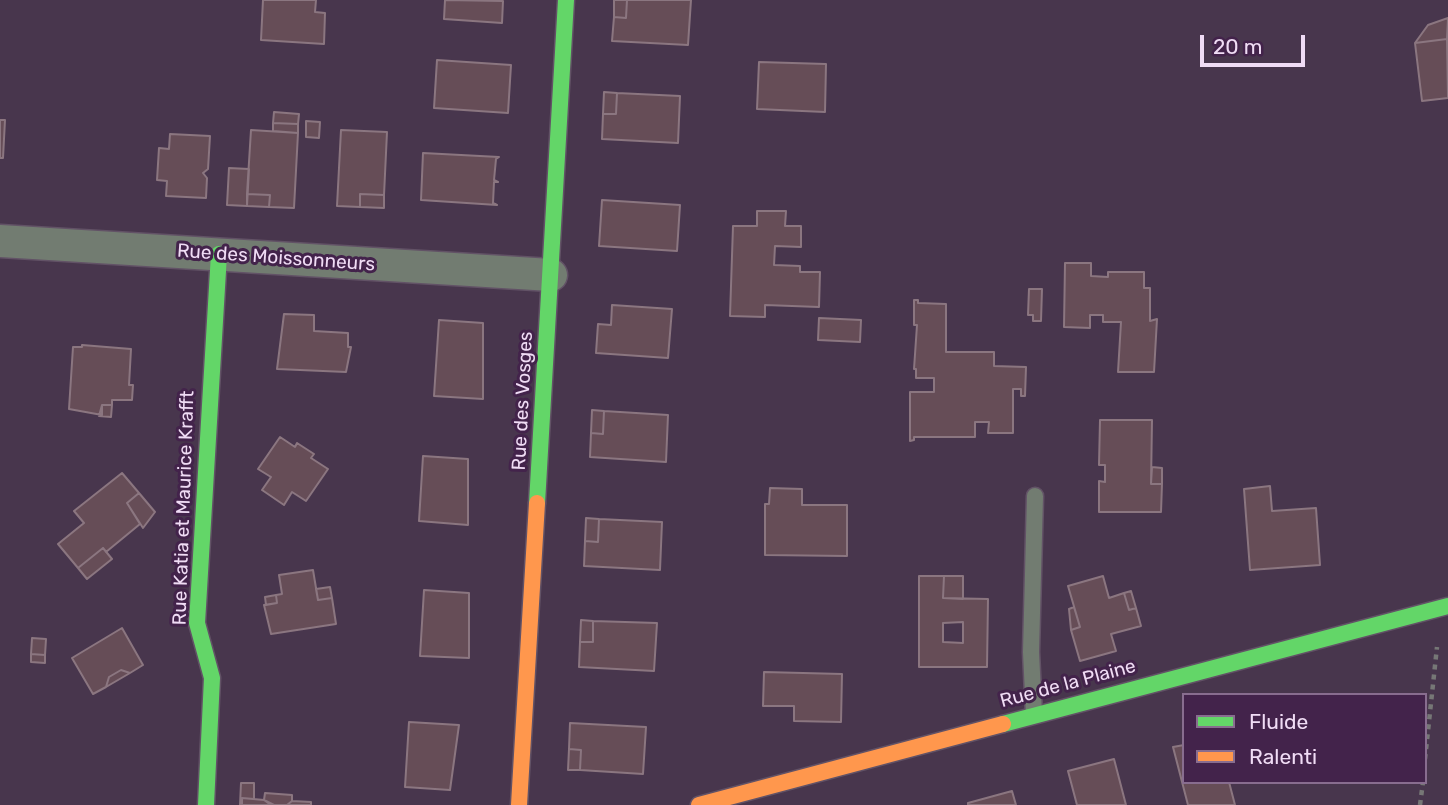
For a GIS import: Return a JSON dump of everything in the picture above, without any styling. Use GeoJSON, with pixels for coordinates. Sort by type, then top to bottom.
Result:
{"type":"FeatureCollection","features":[{"type":"Feature","properties":{"kind":"street","name":"Rue des Vosges"},"geometry":{"type":"LineString","coordinates":[[519,805],[566,0]]}},
{"type":"Feature","properties":{"kind":"street","name":"Rue des Moissonneurs"},"geometry":{"type":"LineString","coordinates":[[0,241],[551,275]]}},
{"type":"Feature","properties":{"kind":"street","name":"Rue Katia et Maurice Krafft"},"geometry":{"type":"LineString","coordinates":[[206,805],[212,678],[197,623],[219,254]]}},
{"type":"Feature","properties":{"kind":"street","name":"Rue de la Plaine"},"geometry":{"type":"LineString","coordinates":[[699,805],[1442,607]]}},
{"type":"Feature","properties":{"kind":"lane"},"geometry":{"type":"LineString","coordinates":[[1034,715],[1031,652],[1035,496]]}},
{"type":"Feature","properties":{"kind":"path"},"geometry":{"type":"LineString","coordinates":[[1427,741],[1442,607]]}},
{"type":"Feature","properties":{"kind":"path"},"geometry":{"type":"LineString","coordinates":[[1420,805],[1423,784]]}},
{"type":"Feature","properties":{"kind":"building"},"geometry":{"type":"Polygon","coordinates":[[[263,0],[316,0],[315,12],[325,13],[324,44],[261,40],[263,0]]]}},
{"type":"Feature","properties":{"kind":"building"},"geometry":{"type":"Polygon","coordinates":[[[445,0],[503,1],[502,23],[444,19],[445,0]]]}},
{"type":"Feature","properties":{"kind":"building"},"geometry":{"type":"Polygon","coordinates":[[[614,0],[627,0],[626,18],[614,17],[614,0]]]}},
{"type":"Feature","properties":{"kind":"building"},"geometry":{"type":"Polygon","coordinates":[[[627,0],[691,0],[688,45],[612,41],[614,17],[626,18],[627,0]]]}},
{"type":"Feature","properties":{"kind":"building"},"geometry":{"type":"Polygon","coordinates":[[[1448,18],[1447,39],[1415,43],[1428,25],[1448,18]]]}},
{"type":"Feature","properties":{"kind":"building"},"geometry":{"type":"Polygon","coordinates":[[[1447,39],[1448,98],[1422,101],[1415,43],[1447,39]]]}},
{"type":"Feature","properties":{"kind":"building"},"geometry":{"type":"Polygon","coordinates":[[[437,60],[511,65],[508,113],[434,108],[437,60]]]}},
{"type":"Feature","properties":{"kind":"building"},"geometry":{"type":"Polygon","coordinates":[[[759,62],[826,64],[825,112],[757,109],[759,62]]]}},
{"type":"Feature","properties":{"kind":"building"},"geometry":{"type":"Polygon","coordinates":[[[604,92],[617,93],[616,114],[603,114],[604,92]]]}},
{"type":"Feature","properties":{"kind":"building"},"geometry":{"type":"Polygon","coordinates":[[[617,93],[680,96],[678,143],[602,139],[603,114],[616,114],[617,93]]]}},
{"type":"Feature","properties":{"kind":"building"},"geometry":{"type":"Polygon","coordinates":[[[274,112],[299,114],[298,124],[273,123],[274,112]]]}},
{"type":"Feature","properties":{"kind":"building"},"geometry":{"type":"Polygon","coordinates":[[[0,120],[5,120],[3,158],[0,158],[0,120]]]}},
{"type":"Feature","properties":{"kind":"building"},"geometry":{"type":"Polygon","coordinates":[[[306,121],[320,122],[319,138],[306,137],[306,121]]]}},
{"type":"Feature","properties":{"kind":"building"},"geometry":{"type":"Polygon","coordinates":[[[273,123],[298,124],[298,133],[273,131],[273,123]]]}},
{"type":"Feature","properties":{"kind":"building"},"geometry":{"type":"Polygon","coordinates":[[[251,130],[298,133],[294,208],[269,207],[270,195],[247,194],[251,130]]]}},
{"type":"Feature","properties":{"kind":"building"},"geometry":{"type":"Polygon","coordinates":[[[341,130],[387,132],[384,195],[360,194],[360,207],[337,206],[341,130]]]}},
{"type":"Feature","properties":{"kind":"building"},"geometry":{"type":"Polygon","coordinates":[[[170,134],[210,136],[208,169],[203,173],[207,178],[206,198],[166,196],[167,181],[157,180],[159,148],[169,149],[170,134]]]}},
{"type":"Feature","properties":{"kind":"building"},"geometry":{"type":"Polygon","coordinates":[[[423,153],[499,157],[496,159],[494,180],[498,182],[494,182],[493,203],[497,205],[421,200],[423,153]]]}},
{"type":"Feature","properties":{"kind":"building"},"geometry":{"type":"Polygon","coordinates":[[[229,168],[249,169],[247,206],[227,205],[229,168]]]}},
{"type":"Feature","properties":{"kind":"building"},"geometry":{"type":"Polygon","coordinates":[[[247,194],[270,195],[269,207],[247,206],[247,194]]]}},
{"type":"Feature","properties":{"kind":"building"},"geometry":{"type":"Polygon","coordinates":[[[360,194],[384,195],[384,208],[360,207],[360,194]]]}},
{"type":"Feature","properties":{"kind":"building"},"geometry":{"type":"Polygon","coordinates":[[[602,200],[680,205],[677,251],[599,246],[602,200]]]}},
{"type":"Feature","properties":{"kind":"building"},"geometry":{"type":"Polygon","coordinates":[[[757,211],[786,211],[785,226],[801,226],[801,247],[775,246],[774,265],[800,266],[800,272],[820,272],[819,307],[765,305],[765,317],[730,316],[733,226],[757,226],[757,211]]]}},
{"type":"Feature","properties":{"kind":"building"},"geometry":{"type":"Polygon","coordinates":[[[1065,263],[1091,263],[1091,276],[1108,277],[1108,272],[1144,272],[1144,288],[1150,288],[1150,321],[1157,319],[1154,372],[1118,372],[1121,322],[1103,322],[1103,315],[1090,315],[1090,328],[1064,327],[1065,263]]]}},
{"type":"Feature","properties":{"kind":"building"},"geometry":{"type":"Polygon","coordinates":[[[1029,289],[1042,289],[1041,321],[1033,321],[1033,315],[1028,315],[1029,289]]]}},
{"type":"Feature","properties":{"kind":"building"},"geometry":{"type":"Polygon","coordinates":[[[914,300],[918,300],[918,303],[946,304],[946,352],[994,352],[994,366],[1026,367],[1025,396],[1021,396],[1021,389],[1013,389],[1013,433],[988,433],[989,422],[975,422],[975,437],[914,437],[914,440],[910,441],[910,392],[934,392],[934,378],[916,378],[914,369],[917,325],[914,325],[914,300]]]}},
{"type":"Feature","properties":{"kind":"building"},"geometry":{"type":"Polygon","coordinates":[[[612,305],[672,309],[668,358],[596,353],[598,324],[611,325],[612,305]]]}},
{"type":"Feature","properties":{"kind":"building"},"geometry":{"type":"Polygon","coordinates":[[[284,314],[314,315],[314,331],[348,333],[348,347],[351,347],[346,372],[277,369],[284,314]]]}},
{"type":"Feature","properties":{"kind":"building"},"geometry":{"type":"Polygon","coordinates":[[[819,318],[861,320],[860,342],[818,340],[819,318]]]}},
{"type":"Feature","properties":{"kind":"building"},"geometry":{"type":"Polygon","coordinates":[[[439,320],[483,323],[483,399],[434,396],[439,320]]]}},
{"type":"Feature","properties":{"kind":"building"},"geometry":{"type":"Polygon","coordinates":[[[82,345],[131,349],[129,385],[133,385],[132,400],[112,400],[112,405],[102,405],[102,415],[69,409],[73,347],[82,345]]]}},
{"type":"Feature","properties":{"kind":"building"},"geometry":{"type":"Polygon","coordinates":[[[102,405],[112,405],[111,417],[99,416],[102,405]]]}},
{"type":"Feature","properties":{"kind":"building"},"geometry":{"type":"Polygon","coordinates":[[[592,410],[604,411],[603,434],[591,433],[592,410]]]}},
{"type":"Feature","properties":{"kind":"building"},"geometry":{"type":"Polygon","coordinates":[[[604,411],[668,415],[666,462],[590,457],[591,433],[603,434],[604,411]]]}},
{"type":"Feature","properties":{"kind":"building"},"geometry":{"type":"Polygon","coordinates":[[[1100,420],[1152,420],[1151,484],[1162,484],[1161,512],[1099,512],[1099,481],[1105,482],[1105,465],[1099,465],[1100,420]]]}},
{"type":"Feature","properties":{"kind":"building"},"geometry":{"type":"Polygon","coordinates":[[[280,437],[295,447],[297,443],[314,454],[311,458],[328,469],[306,501],[292,492],[284,505],[262,490],[271,477],[258,469],[280,437]]]}},
{"type":"Feature","properties":{"kind":"building"},"geometry":{"type":"Polygon","coordinates":[[[423,456],[468,459],[468,525],[419,521],[423,456]]]}},
{"type":"Feature","properties":{"kind":"building"},"geometry":{"type":"Polygon","coordinates":[[[1152,467],[1162,468],[1162,484],[1151,484],[1152,467]]]}},
{"type":"Feature","properties":{"kind":"building"},"geometry":{"type":"Polygon","coordinates":[[[122,473],[139,493],[127,503],[140,524],[106,552],[103,548],[78,568],[58,544],[84,523],[74,511],[122,473]]]}},
{"type":"Feature","properties":{"kind":"building"},"geometry":{"type":"Polygon","coordinates":[[[1270,486],[1272,511],[1316,508],[1320,565],[1250,570],[1244,489],[1270,486]]]}},
{"type":"Feature","properties":{"kind":"building"},"geometry":{"type":"Polygon","coordinates":[[[770,488],[802,489],[802,505],[847,505],[847,556],[765,555],[765,504],[769,504],[770,488]]]}},
{"type":"Feature","properties":{"kind":"building"},"geometry":{"type":"Polygon","coordinates":[[[139,493],[155,512],[143,528],[127,503],[139,493]]]}},
{"type":"Feature","properties":{"kind":"building"},"geometry":{"type":"Polygon","coordinates":[[[586,518],[599,519],[598,542],[585,541],[586,518]]]}},
{"type":"Feature","properties":{"kind":"building"},"geometry":{"type":"Polygon","coordinates":[[[599,519],[662,522],[660,570],[584,566],[585,541],[598,542],[599,519]]]}},
{"type":"Feature","properties":{"kind":"building"},"geometry":{"type":"Polygon","coordinates":[[[103,548],[112,559],[87,579],[78,568],[103,548]]]}},
{"type":"Feature","properties":{"kind":"building"},"geometry":{"type":"Polygon","coordinates":[[[313,570],[318,600],[332,598],[336,624],[271,634],[264,605],[277,603],[276,595],[282,594],[279,575],[313,570]]]}},
{"type":"Feature","properties":{"kind":"building"},"geometry":{"type":"Polygon","coordinates":[[[919,576],[944,576],[943,598],[988,599],[987,667],[919,667],[919,576]],[[963,622],[943,623],[943,642],[963,643],[963,622]]]}},
{"type":"Feature","properties":{"kind":"building"},"geometry":{"type":"Polygon","coordinates":[[[944,576],[963,576],[963,599],[943,598],[944,576]]]}},
{"type":"Feature","properties":{"kind":"building"},"geometry":{"type":"Polygon","coordinates":[[[1103,576],[1109,598],[1124,593],[1129,610],[1136,608],[1141,626],[1111,634],[1116,651],[1080,661],[1071,630],[1080,627],[1068,586],[1103,576]]]}},
{"type":"Feature","properties":{"kind":"building"},"geometry":{"type":"Polygon","coordinates":[[[330,587],[332,598],[318,600],[316,589],[330,587]]]}},
{"type":"Feature","properties":{"kind":"building"},"geometry":{"type":"Polygon","coordinates":[[[424,590],[469,593],[469,658],[420,656],[424,590]]]}},
{"type":"Feature","properties":{"kind":"building"},"geometry":{"type":"Polygon","coordinates":[[[1131,591],[1136,608],[1129,610],[1124,593],[1131,591]]]}},
{"type":"Feature","properties":{"kind":"building"},"geometry":{"type":"Polygon","coordinates":[[[276,595],[277,603],[266,605],[265,597],[276,595]]]}},
{"type":"Feature","properties":{"kind":"building"},"geometry":{"type":"Polygon","coordinates":[[[1074,607],[1080,627],[1071,630],[1069,609],[1074,607]]]}},
{"type":"Feature","properties":{"kind":"building"},"geometry":{"type":"Polygon","coordinates":[[[581,620],[593,621],[593,642],[580,642],[581,620]]]}},
{"type":"Feature","properties":{"kind":"building"},"geometry":{"type":"Polygon","coordinates":[[[593,621],[657,623],[654,671],[579,667],[580,642],[593,642],[593,621]]]}},
{"type":"Feature","properties":{"kind":"building"},"geometry":{"type":"Polygon","coordinates":[[[122,628],[143,665],[130,673],[121,670],[109,677],[106,687],[93,694],[72,658],[122,628]]]}},
{"type":"Feature","properties":{"kind":"building"},"geometry":{"type":"Polygon","coordinates":[[[32,638],[46,639],[45,655],[31,654],[32,638]]]}},
{"type":"Feature","properties":{"kind":"building"},"geometry":{"type":"Polygon","coordinates":[[[31,654],[45,655],[45,663],[31,662],[31,654]]]}},
{"type":"Feature","properties":{"kind":"building"},"geometry":{"type":"Polygon","coordinates":[[[121,670],[130,673],[106,687],[109,677],[121,670]]]}},
{"type":"Feature","properties":{"kind":"building"},"geometry":{"type":"Polygon","coordinates":[[[764,672],[842,674],[841,722],[794,721],[794,706],[763,706],[764,672]]]}},
{"type":"Feature","properties":{"kind":"building"},"geometry":{"type":"Polygon","coordinates":[[[409,722],[459,725],[450,790],[405,787],[409,722]]]}},
{"type":"Feature","properties":{"kind":"building"},"geometry":{"type":"Polygon","coordinates":[[[570,723],[646,727],[643,774],[580,770],[581,750],[569,749],[570,723]]]}},
{"type":"Feature","properties":{"kind":"building"},"geometry":{"type":"Polygon","coordinates":[[[1182,745],[1182,782],[1173,747],[1182,745]]]}},
{"type":"Feature","properties":{"kind":"building"},"geometry":{"type":"Polygon","coordinates":[[[569,749],[581,750],[580,770],[568,770],[569,749]]]}},
{"type":"Feature","properties":{"kind":"building"},"geometry":{"type":"Polygon","coordinates":[[[1114,759],[1126,805],[1077,805],[1068,771],[1114,759]]]}},
{"type":"Feature","properties":{"kind":"building"},"geometry":{"type":"Polygon","coordinates":[[[241,783],[254,783],[254,799],[242,798],[240,805],[241,783]]]}},
{"type":"Feature","properties":{"kind":"building"},"geometry":{"type":"Polygon","coordinates":[[[1183,784],[1230,784],[1235,805],[1188,805],[1183,784]]]}},
{"type":"Feature","properties":{"kind":"building"},"geometry":{"type":"Polygon","coordinates":[[[1012,791],[1016,805],[968,805],[968,803],[1012,791]]]}},
{"type":"Feature","properties":{"kind":"building"},"geometry":{"type":"Polygon","coordinates":[[[265,793],[292,795],[292,801],[287,805],[271,805],[264,800],[265,793]]]}},
{"type":"Feature","properties":{"kind":"building"},"geometry":{"type":"Polygon","coordinates":[[[242,798],[264,800],[274,805],[242,805],[242,798]]]}},
{"type":"Feature","properties":{"kind":"building"},"geometry":{"type":"Polygon","coordinates":[[[292,801],[311,802],[311,805],[287,805],[292,801]]]}},
{"type":"Feature","properties":{"kind":"traffic: fast"},"geometry":{"type":"LineString","coordinates":[[537,503],[566,0]]}},
{"type":"Feature","properties":{"kind":"traffic: fast"},"geometry":{"type":"LineString","coordinates":[[206,805],[212,678],[197,623],[219,254]]}},
{"type":"Feature","properties":{"kind":"traffic: fast"},"geometry":{"type":"LineString","coordinates":[[1003,724],[1448,606]]}},
{"type":"Feature","properties":{"kind":"traffic: slow"},"geometry":{"type":"LineString","coordinates":[[519,805],[537,503]]}},
{"type":"Feature","properties":{"kind":"traffic: slow"},"geometry":{"type":"LineString","coordinates":[[699,805],[1003,724]]}}]}
